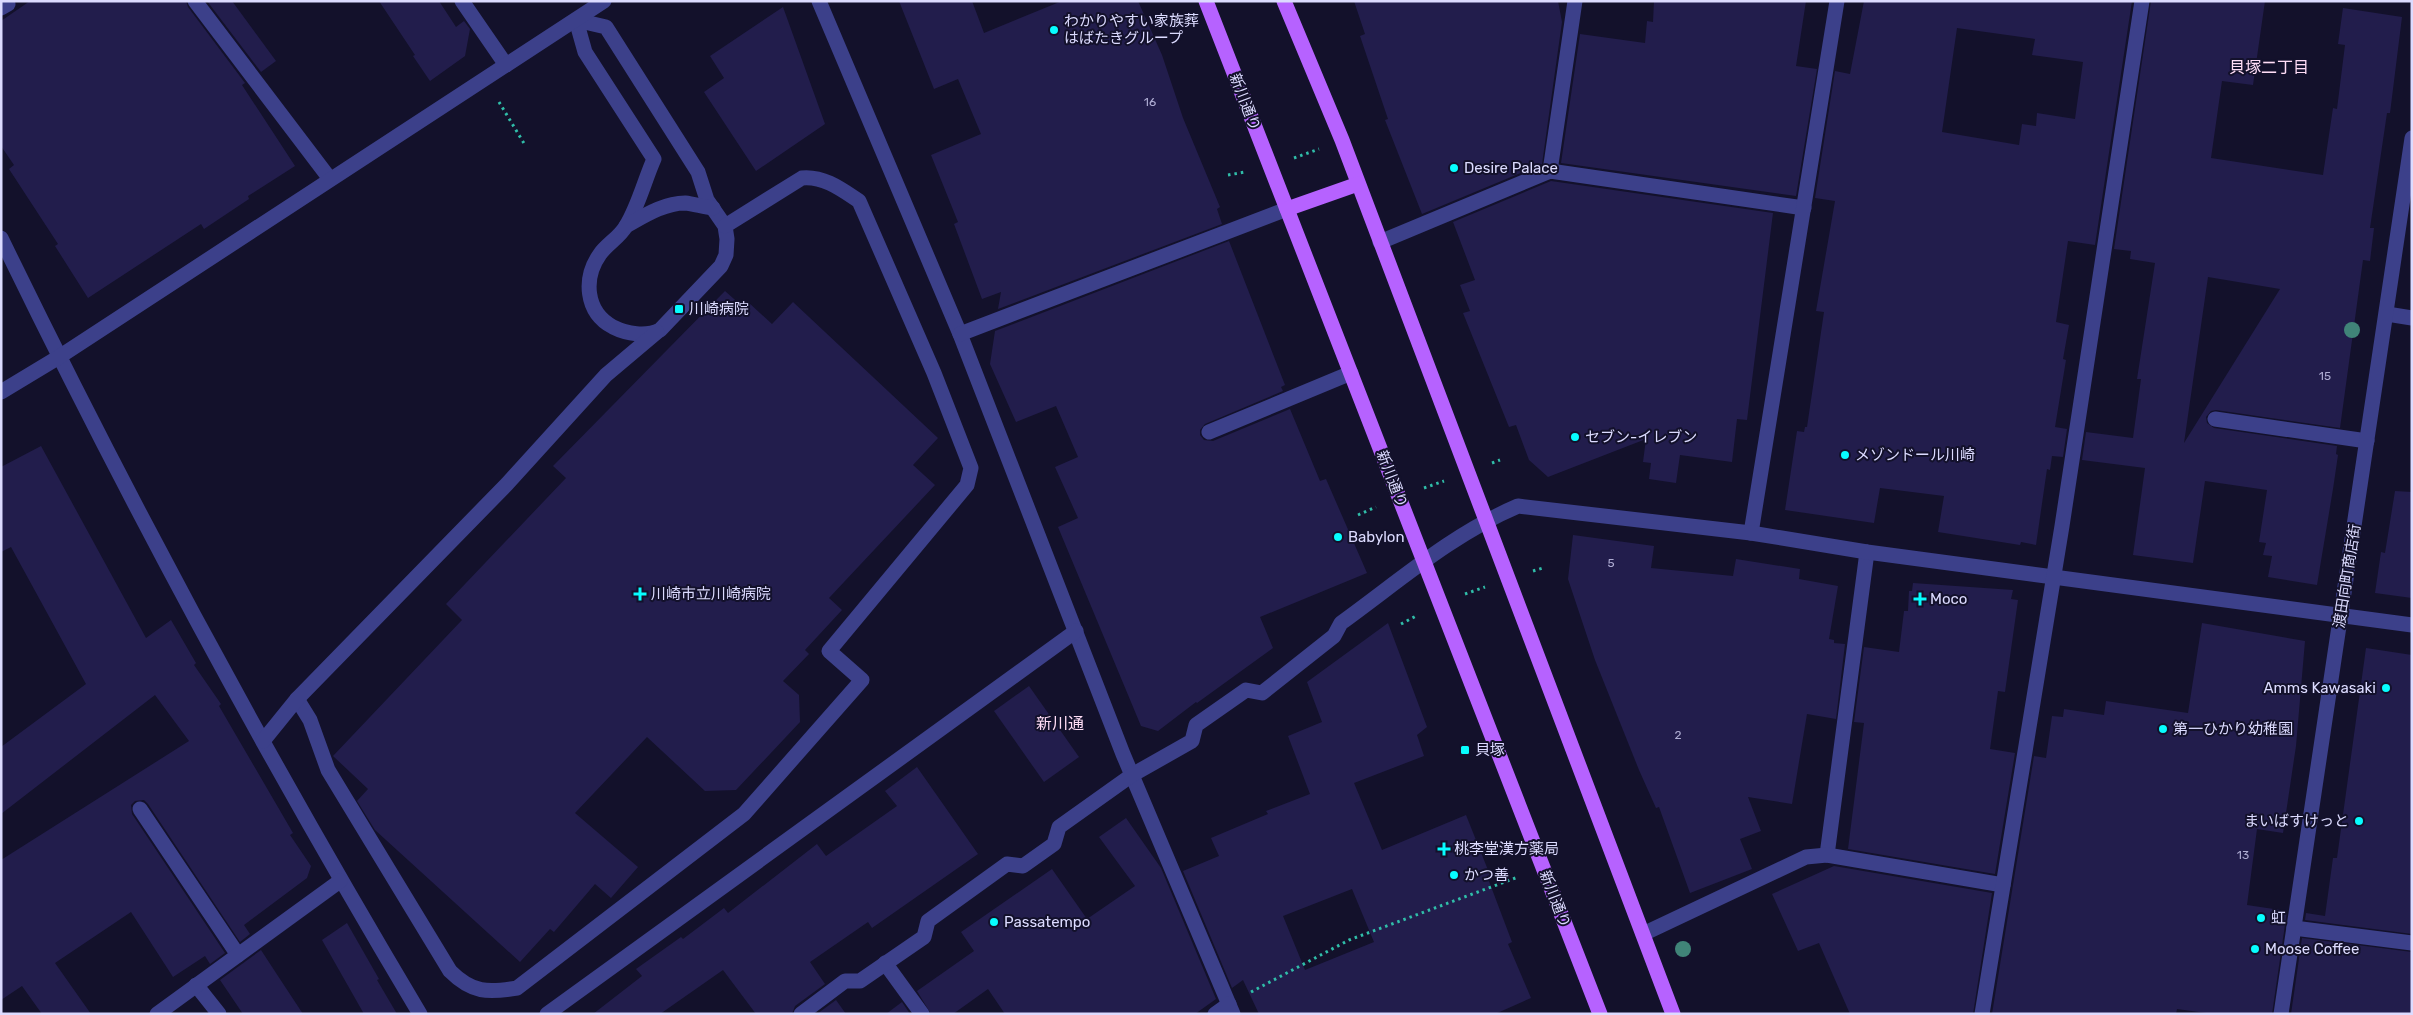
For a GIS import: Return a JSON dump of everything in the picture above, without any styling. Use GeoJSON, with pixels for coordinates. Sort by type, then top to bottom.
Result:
{"type":"FeatureCollection","features":[{"type":"Feature","properties":{"kind":"main road","name":"新川通り"},"geometry":{"type":"LineString","coordinates":[[1206,1],[1600,1014]]}},
{"type":"Feature","properties":{"kind":"main road"},"geometry":{"type":"LineString","coordinates":[[1284,1],[1342,140],[1673,1014]]}},
{"type":"Feature","properties":{"kind":"main road"},"geometry":{"type":"LineString","coordinates":[[1287,209],[1358,184]]}},
{"type":"Feature","properties":{"kind":"street"},"geometry":{"type":"LineString","coordinates":[[195,1],[330,179]]}},
{"type":"Feature","properties":{"kind":"street"},"geometry":{"type":"LineString","coordinates":[[462,1],[506,65]]}},
{"type":"Feature","properties":{"kind":"street"},"geometry":{"type":"LineString","coordinates":[[1,392],[59,357],[604,1]]}},
{"type":"Feature","properties":{"kind":"street"},"geometry":{"type":"LineString","coordinates":[[819,1],[960,334],[1132,775],[1231,1009],[1215,1014]]}},
{"type":"Feature","properties":{"kind":"street"},"geometry":{"type":"LineString","coordinates":[[1550,171],[1575,1]]}},
{"type":"Feature","properties":{"kind":"street"},"geometry":{"type":"LineString","coordinates":[[1751,533],[1837,1]]}},
{"type":"Feature","properties":{"kind":"street"},"geometry":{"type":"LineString","coordinates":[[1982,1014],[2142,1]]}},
{"type":"Feature","properties":{"kind":"street"},"geometry":{"type":"LineString","coordinates":[[263,741],[298,699],[507,484],[606,375],[660,330],[721,266],[726,255],[727,239],[725,226],[707,200],[698,172],[606,27],[576,20]]}},
{"type":"Feature","properties":{"kind":"street"},"geometry":{"type":"LineString","coordinates":[[576,20],[585,52],[654,159],[626,226]]}},
{"type":"Feature","properties":{"kind":"street","name":"渡田向町商店街"},"geometry":{"type":"LineString","coordinates":[[2281,1014],[2412,138]]}},
{"type":"Feature","properties":{"kind":"street"},"geometry":{"type":"LineString","coordinates":[[1380,242],[1550,171],[1804,208]]}},
{"type":"Feature","properties":{"kind":"street"},"geometry":{"type":"LineString","coordinates":[[298,699],[310,720],[328,770],[450,971],[462,983],[476,990],[497,992],[517,988],[744,814],[862,680],[829,651],[967,485],[971,468],[934,373],[858,201],[833,184],[814,177],[802,178],[725,226]]}},
{"type":"Feature","properties":{"kind":"street"},"geometry":{"type":"LineString","coordinates":[[660,330],[653,334],[621,331],[605,322],[591,305],[589,289],[600,254],[626,226],[654,211],[674,204],[686,203],[713,208]]}},
{"type":"Feature","properties":{"kind":"street"},"geometry":{"type":"LineString","coordinates":[[960,334],[1287,209]]}},
{"type":"Feature","properties":{"kind":"street"},"geometry":{"type":"LineString","coordinates":[[1,238],[59,357],[263,741],[340,881],[420,1014]]}},
{"type":"Feature","properties":{"kind":"street"},"geometry":{"type":"LineString","coordinates":[[2387,314],[2412,318]]}},
{"type":"Feature","properties":{"kind":"street"},"geometry":{"type":"LineString","coordinates":[[1209,432],[1351,373]]}},
{"type":"Feature","properties":{"kind":"street"},"geometry":{"type":"LineString","coordinates":[[2215,419],[2368,441]]}},
{"type":"Feature","properties":{"kind":"street"},"geometry":{"type":"LineString","coordinates":[[801,1014],[845,981],[860,981],[924,937],[928,921],[1008,864],[1023,866],[1054,844],[1059,827],[1132,775],[1192,741],[1196,725],[1246,690],[1262,693],[1334,636],[1341,623],[1424,560],[1485,520],[1518,506],[1751,533],[1867,552],[2412,625]]}},
{"type":"Feature","properties":{"kind":"street"},"geometry":{"type":"LineString","coordinates":[[1827,855],[1867,552]]}},
{"type":"Feature","properties":{"kind":"street"},"geometry":{"type":"LineString","coordinates":[[547,1014],[1076,631]]}},
{"type":"Feature","properties":{"kind":"street"},"geometry":{"type":"LineString","coordinates":[[140,809],[238,955]]}},
{"type":"Feature","properties":{"kind":"street"},"geometry":{"type":"LineString","coordinates":[[1643,934],[1806,858],[1827,855],[2003,885]]}},
{"type":"Feature","properties":{"kind":"street"},"geometry":{"type":"LineString","coordinates":[[157,1014],[340,881]]}},
{"type":"Feature","properties":{"kind":"street"},"geometry":{"type":"LineString","coordinates":[[2294,928],[2412,943]]}},
{"type":"Feature","properties":{"kind":"street"},"geometry":{"type":"LineString","coordinates":[[886,963],[922,1014]]}},
{"type":"Feature","properties":{"kind":"street"},"geometry":{"type":"LineString","coordinates":[[196,985],[218,1014]]}},
{"type":"Feature","properties":{"kind":"path"},"geometry":{"type":"LineString","coordinates":[[497,100],[525,145]]}},
{"type":"Feature","properties":{"kind":"path"},"geometry":{"type":"LineString","coordinates":[[1228,175],[1270,168],[1342,140]]}},
{"type":"Feature","properties":{"kind":"path"},"geometry":{"type":"LineString","coordinates":[[1358,515],[1399,497],[1500,460]]}},
{"type":"Feature","properties":{"kind":"path"},"geometry":{"type":"LineString","coordinates":[[1401,624],[1441,603],[1508,578],[1543,568]]}},
{"type":"Feature","properties":{"kind":"path"},"geometry":{"type":"LineString","coordinates":[[1231,1009],[1349,940],[1543,868]]}},
{"type":"Feature","properties":{"kind":"building"},"geometry":{"type":"Polygon","coordinates":[[[30,1],[186,1],[188,7],[245,83],[242,85],[295,166],[248,196],[249,199],[204,229],[201,224],[88,298],[55,246],[58,244],[9,169],[14,165],[1,146],[1,21],[30,1]]]}},
{"type":"Feature","properties":{"kind":"building"},"geometry":{"type":"Polygon","coordinates":[[[207,1],[232,1],[276,61],[261,72],[207,1]]]}},
{"type":"Feature","properties":{"kind":"building"},"geometry":{"type":"Polygon","coordinates":[[[379,1],[439,1],[456,27],[464,21],[470,29],[465,56],[430,81],[379,1]]]}},
{"type":"Feature","properties":{"kind":"building"},"geometry":{"type":"Polygon","coordinates":[[[899,1],[972,1],[984,33],[1062,1],[1138,1],[1162,55],[1183,118],[1220,207],[1217,209],[1222,224],[998,309],[1001,292],[982,299],[954,224],[958,222],[931,155],[981,134],[958,79],[934,89],[899,1]]]}},
{"type":"Feature","properties":{"kind":"building"},"geometry":{"type":"Polygon","coordinates":[[[1354,1],[1558,1],[1562,22],[1542,164],[1422,214],[1385,120],[1388,119],[1360,36],[1365,34],[1354,1]]]}},
{"type":"Feature","properties":{"kind":"building"},"geometry":{"type":"Polygon","coordinates":[[[1654,1],[1806,1],[1796,66],[1817,69],[1796,196],[1561,163],[1580,34],[1645,43],[1647,21],[1653,22],[1654,1]]]}},
{"type":"Feature","properties":{"kind":"building"},"geometry":{"type":"Polygon","coordinates":[[[1864,1],[2132,1],[2095,245],[2068,241],[2056,322],[2069,325],[2063,359],[2066,360],[2055,427],[2067,429],[2063,457],[2052,456],[2050,470],[2047,469],[2036,545],[2021,542],[2020,545],[1938,532],[1944,496],[1880,488],[1874,523],[1785,510],[1797,431],[1804,432],[1805,427],[1807,427],[1824,312],[1816,311],[1835,201],[1815,198],[1835,71],[1850,74],[1864,1]],[[1957,28],[1942,132],[2019,145],[2022,124],[2036,126],[2037,113],[2075,119],[2083,62],[2032,55],[2035,39],[1957,28]]]}},
{"type":"Feature","properties":{"kind":"building"},"geometry":{"type":"Polygon","coordinates":[[[2151,1],[2265,1],[2253,85],[2222,81],[2211,158],[2323,175],[2333,108],[2337,109],[2345,45],[2338,44],[2343,8],[2402,17],[2390,113],[2387,113],[2370,228],[2374,228],[2370,261],[2363,260],[2340,428],[2216,410],[2211,411],[2206,417],[2207,423],[2214,428],[2337,446],[2336,454],[2338,455],[2317,585],[2268,577],[2272,556],[2263,555],[2266,543],[2259,542],[2267,490],[2205,481],[2193,563],[2133,555],[2145,468],[2082,460],[2086,432],[2133,438],[2141,379],[2137,379],[2155,263],[2130,259],[2131,251],[2114,249],[2151,1]],[[2208,277],[2184,443],[2280,289],[2208,277]]]}},
{"type":"Feature","properties":{"kind":"building"},"geometry":{"type":"Polygon","coordinates":[[[783,7],[825,124],[756,171],[704,92],[724,78],[710,56],[783,7]]]}},
{"type":"Feature","properties":{"kind":"building"},"geometry":{"type":"Polygon","coordinates":[[[1551,181],[1773,213],[1747,420],[1737,419],[1732,462],[1680,455],[1676,483],[1649,479],[1651,463],[1643,462],[1646,439],[1548,477],[1529,460],[1516,425],[1509,427],[1463,313],[1470,311],[1460,285],[1475,280],[1453,222],[1551,181]]]}},
{"type":"Feature","properties":{"kind":"building"},"geometry":{"type":"Polygon","coordinates":[[[1229,241],[1285,385],[1281,387],[1283,391],[1205,424],[1200,430],[1200,435],[1204,440],[1213,441],[1290,409],[1320,481],[1326,479],[1367,573],[1260,617],[1273,648],[1158,731],[1141,726],[1058,527],[1078,518],[1055,467],[1078,457],[1056,406],[1016,422],[990,364],[995,331],[1229,241]]]}},
{"type":"Feature","properties":{"kind":"building","name":"川崎市立川崎病院"},"geometry":{"type":"Polygon","coordinates":[[[725,291],[743,307],[748,302],[772,324],[793,302],[938,438],[913,465],[935,485],[829,598],[842,610],[805,650],[809,654],[783,681],[799,695],[800,722],[736,790],[705,791],[647,737],[575,813],[638,867],[611,898],[595,884],[554,932],[550,929],[520,962],[375,830],[357,801],[368,789],[333,756],[462,620],[446,604],[566,478],[553,466],[725,291]]]}},
{"type":"Feature","properties":{"kind":"building"},"geometry":{"type":"Polygon","coordinates":[[[41,446],[146,638],[171,620],[196,663],[194,665],[221,704],[219,706],[293,833],[290,835],[311,866],[307,878],[244,925],[250,934],[240,942],[148,804],[144,800],[135,801],[131,805],[132,814],[225,953],[210,964],[205,956],[173,977],[131,912],[55,963],[91,1014],[42,1014],[22,986],[1,1000],[1,860],[189,741],[155,695],[1,814],[1,747],[86,684],[11,547],[1,552],[1,467],[41,446]]]}},
{"type":"Feature","properties":{"kind":"building"},"geometry":{"type":"Polygon","coordinates":[[[2395,491],[2412,492],[2412,598],[2375,593],[2381,552],[2385,553],[2395,491]]]}},
{"type":"Feature","properties":{"kind":"building"},"geometry":{"type":"Polygon","coordinates":[[[1573,535],[1654,546],[1651,568],[1733,576],[1736,559],[1800,569],[1799,579],[1838,586],[1829,639],[1834,640],[1834,643],[1845,644],[1836,719],[1807,714],[1792,804],[1748,797],[1761,831],[1740,839],[1752,869],[1690,893],[1659,807],[1656,808],[1639,770],[1595,660],[1568,579],[1573,535]]]}},
{"type":"Feature","properties":{"kind":"building"},"geometry":{"type":"Polygon","coordinates":[[[1913,583],[2013,590],[2011,599],[2018,600],[2005,692],[1998,691],[1990,749],[2015,753],[1995,874],[1848,849],[1864,723],[1854,722],[1864,647],[1899,652],[1904,611],[1908,611],[1909,591],[1912,591],[1913,583]]]}},
{"type":"Feature","properties":{"kind":"building"},"geometry":{"type":"Polygon","coordinates":[[[1388,623],[1427,727],[1417,735],[1424,756],[1354,783],[1382,850],[1466,815],[1490,875],[1487,876],[1512,942],[1508,944],[1531,998],[1495,1014],[1259,1014],[1243,980],[1232,988],[1183,871],[1219,856],[1211,838],[1268,814],[1266,811],[1310,794],[1288,736],[1322,722],[1307,682],[1388,623]],[[1352,889],[1283,916],[1305,970],[1374,942],[1352,889]]]}},
{"type":"Feature","properties":{"kind":"building"},"geometry":{"type":"Polygon","coordinates":[[[2202,623],[2305,641],[2296,746],[2283,833],[2257,829],[2247,905],[2287,911],[2272,1014],[2213,1014],[2177,1009],[2176,1014],[1992,1014],[2034,756],[2046,758],[2052,716],[2063,717],[2064,709],[2104,715],[2106,701],[2188,713],[2202,623]]]}},
{"type":"Feature","properties":{"kind":"building"},"geometry":{"type":"Polygon","coordinates":[[[2366,648],[2412,655],[2412,934],[2305,920],[2306,913],[2325,916],[2333,858],[2337,858],[2366,648]]]}},
{"type":"Feature","properties":{"kind":"building"},"geometry":{"type":"Polygon","coordinates":[[[1029,686],[1079,757],[1044,782],[994,711],[1029,686]]]}},
{"type":"Feature","properties":{"kind":"building"},"geometry":{"type":"Polygon","coordinates":[[[917,767],[978,854],[872,928],[868,922],[810,962],[825,984],[795,1006],[792,1014],[756,1014],[723,970],[660,1014],[593,1014],[642,976],[636,969],[681,937],[683,939],[724,908],[728,913],[817,844],[826,856],[897,806],[885,791],[917,767]]]}},
{"type":"Feature","properties":{"kind":"building"},"geometry":{"type":"Polygon","coordinates":[[[1126,818],[1161,868],[1216,999],[1195,1014],[1005,1014],[988,989],[953,1014],[931,1014],[917,991],[974,951],[961,932],[1052,869],[1087,919],[1135,886],[1099,837],[1126,818]]]}},
{"type":"Feature","properties":{"kind":"building"},"geometry":{"type":"Polygon","coordinates":[[[1834,866],[1992,893],[1973,1014],[1850,1014],[1819,943],[1798,951],[1772,894],[1834,866]]]}},
{"type":"Feature","properties":{"kind":"building"},"geometry":{"type":"Polygon","coordinates":[[[347,923],[397,1014],[364,1014],[322,940],[347,923]]]}},
{"type":"Feature","properties":{"kind":"building"},"geometry":{"type":"Polygon","coordinates":[[[2302,938],[2412,952],[2412,1014],[2291,1014],[2302,938]]]}},
{"type":"Feature","properties":{"kind":"building"},"geometry":{"type":"Polygon","coordinates":[[[261,950],[303,1014],[243,1014],[220,980],[261,950]]]}},
{"type":"Feature","properties":{"kind":"building"},"geometry":{"type":"Polygon","coordinates":[[[836,1000],[846,1014],[817,1014],[836,1000]]]}},
{"type":"Feature","properties":{"kind":"building"},"geometry":{"type":"Polygon","coordinates":[[[902,1002],[910,1014],[886,1014],[902,1002]]]}},
{"type":"Feature","properties":{"kind":"place","name":"わかりやすい家族葬 はばたきグループ"},"geometry":{"type":"Point","coordinates":[1054,30]}},
{"type":"Feature","properties":{"kind":"place","name":"Desire Palace"},"geometry":{"type":"Point","coordinates":[1454,168]}},
{"type":"Feature","properties":{"kind":"place","name":"川崎病院"},"geometry":{"type":"Point","coordinates":[679,309]}},
{"type":"Feature","properties":{"kind":"place","name":"セブン-イレブン"},"geometry":{"type":"Point","coordinates":[1575,437]}},
{"type":"Feature","properties":{"kind":"place","name":"メゾンドール川崎"},"geometry":{"type":"Point","coordinates":[1845,455]}},
{"type":"Feature","properties":{"kind":"place","name":"Babylon"},"geometry":{"type":"Point","coordinates":[1338,537]}},
{"type":"Feature","properties":{"kind":"place","name":"川崎市立川崎病院"},"geometry":{"type":"Point","coordinates":[640,594]}},
{"type":"Feature","properties":{"kind":"place","name":"Moco"},"geometry":{"type":"Point","coordinates":[1920,599]}},
{"type":"Feature","properties":{"kind":"place","name":"Amms Kawasaki"},"geometry":{"type":"Point","coordinates":[2386,688]}},
{"type":"Feature","properties":{"kind":"place","name":"第一ひかり幼稚園"},"geometry":{"type":"Point","coordinates":[2163,729]}},
{"type":"Feature","properties":{"kind":"place","name":"貝塚"},"geometry":{"type":"Point","coordinates":[1465,750]}},
{"type":"Feature","properties":{"kind":"place","name":"まいばすけっと"},"geometry":{"type":"Point","coordinates":[2359,821]}},
{"type":"Feature","properties":{"kind":"place","name":"桃李堂漢方薬局"},"geometry":{"type":"Point","coordinates":[1444,849]}},
{"type":"Feature","properties":{"kind":"place","name":"かつ善"},"geometry":{"type":"Point","coordinates":[1454,875]}},
{"type":"Feature","properties":{"kind":"place","name":"虹"},"geometry":{"type":"Point","coordinates":[2261,918]}},
{"type":"Feature","properties":{"kind":"place","name":"Passatempo"},"geometry":{"type":"Point","coordinates":[994,922]}},
{"type":"Feature","properties":{"kind":"place","name":"Moose Coffee"},"geometry":{"type":"Point","coordinates":[2255,949]}},
{"type":"Feature","properties":{"kind":"district","name":"貝塚二丁目"},"geometry":{"type":"Point","coordinates":[2269,67]}},
{"type":"Feature","properties":{"kind":"district","name":"新川通"},"geometry":{"type":"Point","coordinates":[1060,723]}}]}
